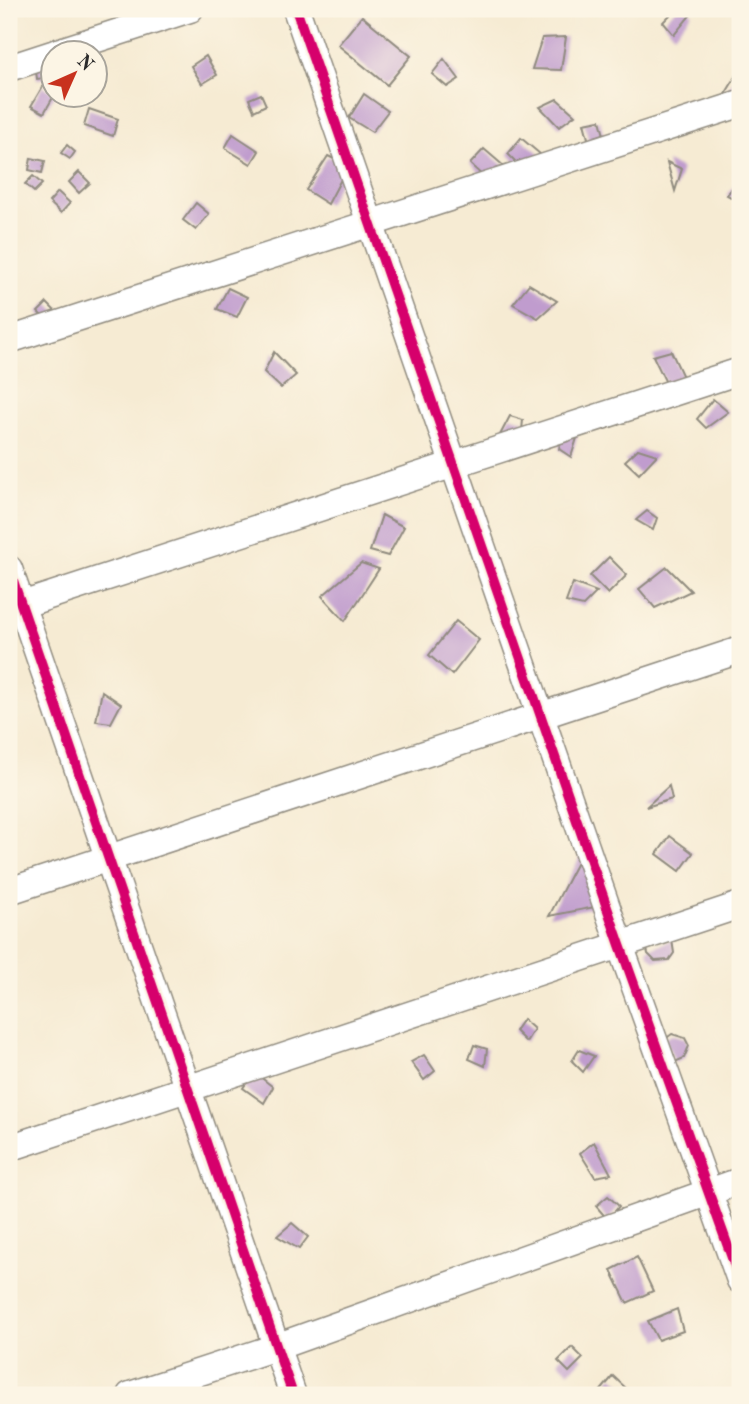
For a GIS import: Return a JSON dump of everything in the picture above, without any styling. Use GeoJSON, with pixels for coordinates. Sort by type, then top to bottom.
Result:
{"type":"FeatureCollection","features":[{"type":"Feature","properties":{"kind":"street"},"geometry":{"type":"LineString","coordinates":[[101,38],[190,9]]}},
{"type":"Feature","properties":{"kind":"street"},"geometry":{"type":"LineString","coordinates":[[296,9],[620,945],[740,1280]]}},
{"type":"Feature","properties":{"kind":"street"},"geometry":{"type":"LineString","coordinates":[[9,68],[38,59]]}},
{"type":"Feature","properties":{"kind":"street"},"geometry":{"type":"LineString","coordinates":[[9,340],[740,104]]}},
{"type":"Feature","properties":{"kind":"street"},"geometry":{"type":"LineString","coordinates":[[15,607],[740,371]]}},
{"type":"Feature","properties":{"kind":"street"},"geometry":{"type":"LineString","coordinates":[[9,569],[15,607],[108,858],[293,1395]]}},
{"type":"Feature","properties":{"kind":"street"},"geometry":{"type":"LineString","coordinates":[[9,891],[740,650]]}},
{"type":"Feature","properties":{"kind":"street"},"geometry":{"type":"LineString","coordinates":[[9,1147],[740,905]]}},
{"type":"Feature","properties":{"kind":"street"},"geometry":{"type":"LineString","coordinates":[[130,1395],[276,1347],[740,1181]]}},
{"type":"Feature","properties":{"kind":"building"},"geometry":{"type":"Polygon","coordinates":[[[676,9],[685,9],[692,13],[674,35],[663,22],[676,9]]]}},
{"type":"Feature","properties":{"kind":"building"},"geometry":{"type":"Polygon","coordinates":[[[362,16],[411,56],[387,85],[338,45],[362,16]]]}},
{"type":"Feature","properties":{"kind":"building"},"geometry":{"type":"Polygon","coordinates":[[[566,37],[561,70],[532,69],[542,38],[566,37]]]}},
{"type":"Feature","properties":{"kind":"building"},"geometry":{"type":"Polygon","coordinates":[[[206,56],[217,75],[202,84],[191,66],[206,56]]]}},
{"type":"Feature","properties":{"kind":"building"},"geometry":{"type":"Polygon","coordinates":[[[444,59],[459,79],[447,87],[432,74],[444,59]]]}},
{"type":"Feature","properties":{"kind":"building"},"geometry":{"type":"Polygon","coordinates":[[[35,63],[38,63],[38,79],[37,79],[35,63]]]}},
{"type":"Feature","properties":{"kind":"building"},"geometry":{"type":"Polygon","coordinates":[[[740,70],[740,99],[724,96],[740,70]]]}},
{"type":"Feature","properties":{"kind":"building"},"geometry":{"type":"Polygon","coordinates":[[[38,94],[38,108],[47,108],[44,113],[31,106],[38,94]]]}},
{"type":"Feature","properties":{"kind":"building"},"geometry":{"type":"Polygon","coordinates":[[[261,94],[266,105],[254,111],[249,99],[261,94]]]}},
{"type":"Feature","properties":{"kind":"building"},"geometry":{"type":"Polygon","coordinates":[[[364,94],[388,111],[372,132],[349,118],[364,94]]]}},
{"type":"Feature","properties":{"kind":"building"},"geometry":{"type":"Polygon","coordinates":[[[557,99],[575,115],[559,127],[540,107],[557,99]]]}},
{"type":"Feature","properties":{"kind":"building"},"geometry":{"type":"Polygon","coordinates":[[[89,109],[118,119],[113,136],[84,126],[89,109]]]}},
{"type":"Feature","properties":{"kind":"building"},"geometry":{"type":"Polygon","coordinates":[[[600,120],[606,143],[591,150],[584,123],[600,120]]]}},
{"type":"Feature","properties":{"kind":"building"},"geometry":{"type":"Polygon","coordinates":[[[233,134],[259,151],[251,164],[225,148],[233,134]]]}},
{"type":"Feature","properties":{"kind":"building"},"geometry":{"type":"Polygon","coordinates":[[[521,138],[540,154],[524,170],[508,154],[521,138]]]}},
{"type":"Feature","properties":{"kind":"building"},"geometry":{"type":"Polygon","coordinates":[[[67,145],[75,152],[70,159],[61,153],[67,145]]]}},
{"type":"Feature","properties":{"kind":"building"},"geometry":{"type":"Polygon","coordinates":[[[484,149],[505,167],[489,182],[470,164],[484,149]]]}},
{"type":"Feature","properties":{"kind":"building"},"geometry":{"type":"Polygon","coordinates":[[[328,156],[348,166],[328,204],[306,190],[328,156]]]}},
{"type":"Feature","properties":{"kind":"building"},"geometry":{"type":"Polygon","coordinates":[[[31,158],[45,161],[42,173],[29,170],[31,158]]]}},
{"type":"Feature","properties":{"kind":"building"},"geometry":{"type":"Polygon","coordinates":[[[667,162],[682,169],[675,191],[667,162]]]}},
{"type":"Feature","properties":{"kind":"building"},"geometry":{"type":"Polygon","coordinates":[[[79,172],[90,183],[79,193],[69,182],[79,172]]]}},
{"type":"Feature","properties":{"kind":"building"},"geometry":{"type":"Polygon","coordinates":[[[33,176],[42,184],[34,192],[25,184],[33,176]]]}},
{"type":"Feature","properties":{"kind":"building"},"geometry":{"type":"Polygon","coordinates":[[[740,177],[740,202],[727,195],[740,177]]]}},
{"type":"Feature","properties":{"kind":"building"},"geometry":{"type":"Polygon","coordinates":[[[58,192],[70,203],[61,213],[49,202],[58,192]]]}},
{"type":"Feature","properties":{"kind":"building"},"geometry":{"type":"Polygon","coordinates":[[[196,203],[209,214],[196,230],[183,220],[196,203]]]}},
{"type":"Feature","properties":{"kind":"building"},"geometry":{"type":"Polygon","coordinates":[[[529,284],[557,301],[538,318],[513,304],[529,284]]]}},
{"type":"Feature","properties":{"kind":"building"},"geometry":{"type":"Polygon","coordinates":[[[228,288],[247,297],[237,317],[217,309],[228,288]]]}},
{"type":"Feature","properties":{"kind":"building"},"geometry":{"type":"Polygon","coordinates":[[[47,303],[56,312],[47,321],[38,312],[47,303]]]}},
{"type":"Feature","properties":{"kind":"building"},"geometry":{"type":"Polygon","coordinates":[[[671,351],[683,377],[667,385],[653,356],[671,351]]]}},
{"type":"Feature","properties":{"kind":"building"},"geometry":{"type":"Polygon","coordinates":[[[274,352],[296,375],[281,388],[264,372],[274,352]]]}},
{"type":"Feature","properties":{"kind":"building"},"geometry":{"type":"Polygon","coordinates":[[[713,399],[728,412],[706,428],[697,419],[713,399]]]}},
{"type":"Feature","properties":{"kind":"building"},"geometry":{"type":"Polygon","coordinates":[[[510,416],[523,420],[521,440],[499,437],[510,416]]]}},
{"type":"Feature","properties":{"kind":"building"},"geometry":{"type":"Polygon","coordinates":[[[563,430],[578,435],[571,457],[559,449],[563,430]]]}},
{"type":"Feature","properties":{"kind":"building"},"geometry":{"type":"Polygon","coordinates":[[[638,449],[657,455],[639,474],[625,461],[638,449]]]}},
{"type":"Feature","properties":{"kind":"building"},"geometry":{"type":"Polygon","coordinates":[[[647,511],[657,518],[653,530],[636,520],[647,511]]]}},
{"type":"Feature","properties":{"kind":"building"},"geometry":{"type":"Polygon","coordinates":[[[382,515],[404,527],[388,556],[370,551],[382,515]]]}},
{"type":"Feature","properties":{"kind":"building"},"geometry":{"type":"Polygon","coordinates":[[[609,557],[627,575],[608,594],[590,576],[609,557]]]}},
{"type":"Feature","properties":{"kind":"building"},"geometry":{"type":"Polygon","coordinates":[[[361,563],[379,569],[345,621],[322,596],[361,563]]]}},
{"type":"Feature","properties":{"kind":"building"},"geometry":{"type":"Polygon","coordinates":[[[667,567],[691,591],[655,608],[639,589],[667,567]]]}},
{"type":"Feature","properties":{"kind":"building"},"geometry":{"type":"Polygon","coordinates":[[[573,583],[597,592],[583,606],[566,602],[573,583]]]}},
{"type":"Feature","properties":{"kind":"building"},"geometry":{"type":"Polygon","coordinates":[[[456,621],[479,640],[452,675],[429,655],[456,621]]]}},
{"type":"Feature","properties":{"kind":"building"},"geometry":{"type":"Polygon","coordinates":[[[102,691],[121,704],[111,723],[96,721],[102,691]]]}},
{"type":"Feature","properties":{"kind":"building"},"geometry":{"type":"Polygon","coordinates":[[[669,786],[672,799],[646,807],[669,786]]]}},
{"type":"Feature","properties":{"kind":"building"},"geometry":{"type":"Polygon","coordinates":[[[670,836],[693,853],[680,871],[657,854],[670,836]]]}},
{"type":"Feature","properties":{"kind":"building"},"geometry":{"type":"Polygon","coordinates":[[[583,851],[595,907],[549,916],[583,851]]]}},
{"type":"Feature","properties":{"kind":"building"},"geometry":{"type":"Polygon","coordinates":[[[672,940],[674,953],[669,960],[655,961],[648,954],[647,949],[672,940]]]}},
{"type":"Feature","properties":{"kind":"building"},"geometry":{"type":"Polygon","coordinates":[[[523,1019],[534,1029],[526,1042],[515,1031],[523,1019]]]}},
{"type":"Feature","properties":{"kind":"building"},"geometry":{"type":"Polygon","coordinates":[[[672,1034],[685,1038],[689,1046],[684,1058],[675,1062],[665,1039],[672,1034]]]}},
{"type":"Feature","properties":{"kind":"building"},"geometry":{"type":"Polygon","coordinates":[[[474,1045],[487,1049],[485,1066],[469,1059],[474,1045]]]}},
{"type":"Feature","properties":{"kind":"building"},"geometry":{"type":"Polygon","coordinates":[[[579,1050],[594,1056],[583,1072],[572,1061],[579,1050]]]}},
{"type":"Feature","properties":{"kind":"building"},"geometry":{"type":"Polygon","coordinates":[[[424,1055],[435,1071],[424,1080],[411,1062],[424,1055]]]}},
{"type":"Feature","properties":{"kind":"building"},"geometry":{"type":"Polygon","coordinates":[[[254,1072],[273,1087],[264,1103],[243,1088],[254,1072]]]}},
{"type":"Feature","properties":{"kind":"building"},"geometry":{"type":"Polygon","coordinates":[[[594,1142],[611,1174],[595,1177],[580,1153],[594,1142]]]}},
{"type":"Feature","properties":{"kind":"building"},"geometry":{"type":"Polygon","coordinates":[[[608,1196],[619,1206],[608,1220],[596,1206],[608,1196]]]}},
{"type":"Feature","properties":{"kind":"building"},"geometry":{"type":"Polygon","coordinates":[[[292,1223],[308,1237],[299,1249],[277,1236],[292,1223]]]}},
{"type":"Feature","properties":{"kind":"building"},"geometry":{"type":"Polygon","coordinates":[[[637,1257],[653,1291],[627,1303],[611,1270],[637,1257]]]}},
{"type":"Feature","properties":{"kind":"building"},"geometry":{"type":"Polygon","coordinates":[[[677,1309],[683,1331],[658,1340],[648,1321],[677,1309]]]}},
{"type":"Feature","properties":{"kind":"building"},"geometry":{"type":"Polygon","coordinates":[[[572,1347],[583,1358],[569,1372],[558,1361],[572,1347]]]}},
{"type":"Feature","properties":{"kind":"building"},"geometry":{"type":"Polygon","coordinates":[[[613,1376],[629,1391],[625,1395],[599,1393],[613,1376]]]}},
{"type":"Feature","properties":{"kind":"cycle path"},"geometry":{"type":"LineString","coordinates":[[296,9],[620,945],[740,1280]]}},
{"type":"Feature","properties":{"kind":"cycle path"},"geometry":{"type":"LineString","coordinates":[[9,569],[293,1395]]}}]}
